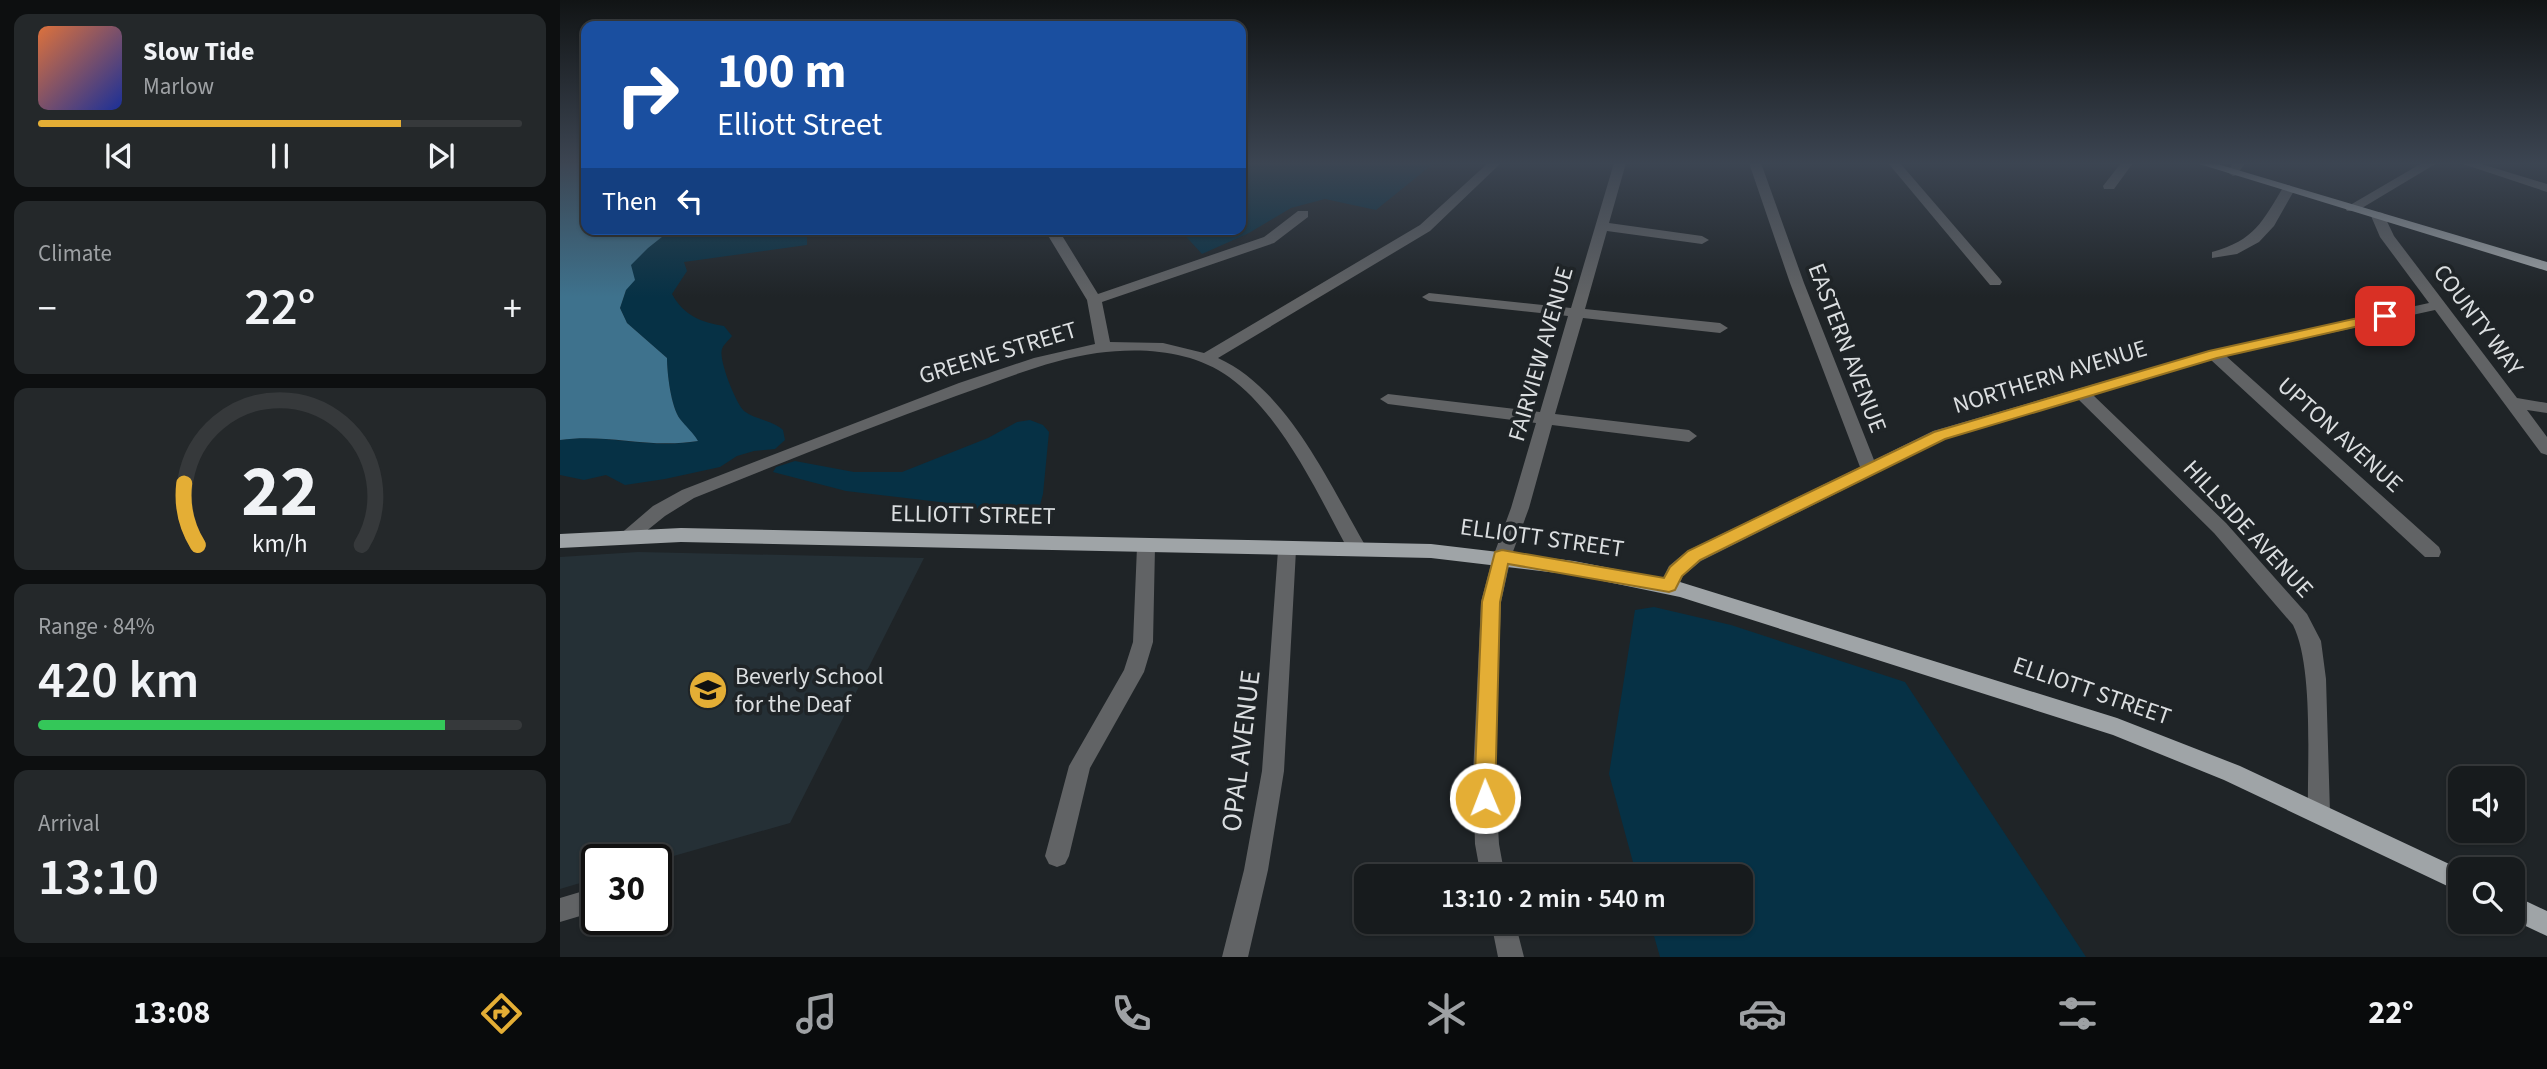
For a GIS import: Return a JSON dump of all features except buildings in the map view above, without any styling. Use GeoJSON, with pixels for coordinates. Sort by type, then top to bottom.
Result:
{"type":"FeatureCollection","features":[{"type":"Feature","properties":{"kind":"main road"},"geometry":{"type":"LineString","coordinates":[[2352,208],[2547,267]]}},
{"type":"Feature","properties":{"kind":"main road","name":"ELLIOTT STREET"},"geometry":{"type":"LineString","coordinates":[[560,541],[627,536],[1358,550],[1502,557],[1669,586],[2117,727],[2232,773],[2448,875]]}},
{"type":"Feature","properties":{"kind":"main road"},"geometry":{"type":"LineString","coordinates":[[2525,913],[2547,924]]}},
{"type":"Feature","properties":{"kind":"street"},"geometry":{"type":"LineString","coordinates":[[1207,358],[1425,228],[1447,208]]}},
{"type":"Feature","properties":{"kind":"street","name":"FAIRVIEW AVENUE"},"geometry":{"type":"LineString","coordinates":[[1491,864],[1487,844],[1484,775],[1491,602],[1502,557],[1520,508],[1607,208]]}},
{"type":"Feature","properties":{"kind":"street","name":"EASTERN AVENUE"},"geometry":{"type":"LineString","coordinates":[[1771,208],[1870,471]]}},
{"type":"Feature","properties":{"kind":"street"},"geometry":{"type":"LineString","coordinates":[[1932,208],[1995,282]]}},
{"type":"Feature","properties":{"kind":"street"},"geometry":{"type":"LineString","coordinates":[[2217,255],[2241,247],[2267,229],[2279,208]]}},
{"type":"Feature","properties":{"kind":"street"},"geometry":{"type":"LineString","coordinates":[[1094,300],[1269,240],[1303,214]]}},
{"type":"Feature","properties":{"kind":"street","name":"COUNTY WAY"},"geometry":{"type":"LineString","coordinates":[[2378,216],[2387,237],[2547,449]]}},
{"type":"Feature","properties":{"kind":"street"},"geometry":{"type":"LineString","coordinates":[[1602,226],[1702,240]]}},
{"type":"Feature","properties":{"kind":"street"},"geometry":{"type":"LineString","coordinates":[[1055,235],[1094,300],[1104,348]]}},
{"type":"Feature","properties":{"kind":"street"},"geometry":{"type":"LineString","coordinates":[[1429,297],[1720,328]]}},
{"type":"Feature","properties":{"kind":"street","name":"NORTHERN AVENUE"},"geometry":{"type":"LineString","coordinates":[[1669,586],[1676,571],[1694,556],[1939,435],[2214,354],[2439,305]]}},
{"type":"Feature","properties":{"kind":"street","name":"GREENE STREET"},"geometry":{"type":"LineString","coordinates":[[627,536],[659,511],[688,494],[842,433],[1066,354],[1142,346],[1167,348],[1207,358],[1237,374],[1268,405],[1303,457],[1358,550]]}},
{"type":"Feature","properties":{"kind":"street","name":"UPTON AVENUE"},"geometry":{"type":"LineString","coordinates":[[2214,354],[2432,552]]}},
{"type":"Feature","properties":{"kind":"street","name":"HILLSIDE AVENUE"},"geometry":{"type":"LineString","coordinates":[[2081,393],[2220,528],[2300,620],[2311,641],[2316,679],[2319,813]]}},
{"type":"Feature","properties":{"kind":"street"},"geometry":{"type":"LineString","coordinates":[[1388,399],[1689,436]]}},
{"type":"Feature","properties":{"kind":"street"},"geometry":{"type":"LineString","coordinates":[[2513,403],[2547,408]]}},
{"type":"Feature","properties":{"kind":"street"},"geometry":{"type":"LineString","coordinates":[[1057,856],[1080,766],[1134,672],[1143,642],[1146,547]]}},
{"type":"Feature","properties":{"kind":"street","name":"OPAL AVENUE"},"geometry":{"type":"LineString","coordinates":[[1235,957],[1256,870],[1273,771],[1287,550]]}},
{"type":"Feature","properties":{"kind":"street"},"geometry":{"type":"LineString","coordinates":[[560,910],[581,904]]}},
{"type":"Feature","properties":{"kind":"street"},"geometry":{"type":"LineString","coordinates":[[1506,934],[1511,957]]}},
{"type":"Feature","properties":{"kind":"shaded area"},"geometry":{"type":"Polygon","coordinates":[[[560,208],[581,208],[581,235],[664,235],[631,265],[635,280],[626,290],[620,308],[627,323],[667,358],[674,407],[698,441],[662,443],[594,438],[560,440],[560,208]]]}},
{"type":"Feature","properties":{"kind":"shaded area"},"geometry":{"type":"Polygon","coordinates":[[[1246,208],[1292,208],[1291,208],[1246,234],[1246,208]]]}},
{"type":"Feature","properties":{"kind":"shaded area"},"geometry":{"type":"Polygon","coordinates":[[[619,235],[807,235],[807,245],[684,262],[687,271],[672,294],[688,313],[701,320],[724,326],[732,336],[721,354],[728,381],[737,400],[744,411],[783,430],[785,440],[775,449],[737,456],[720,467],[665,479],[625,485],[606,475],[584,480],[560,475],[560,440],[594,438],[663,444],[698,441],[674,407],[667,358],[627,323],[620,308],[626,290],[619,235]]]}},
{"type":"Feature","properties":{"kind":"shaded area"},"geometry":{"type":"Polygon","coordinates":[[[1185,235],[1245,235],[1202,254],[1185,235]]]}},
{"type":"Feature","properties":{"kind":"shaded area"},"geometry":{"type":"Polygon","coordinates":[[[1030,420],[1043,425],[1049,432],[1043,494],[1037,516],[1028,520],[957,504],[846,491],[773,472],[776,467],[795,461],[854,472],[902,472],[988,438],[1017,422],[1030,420]]]}},
{"type":"Feature","properties":{"kind":"shaded area","name":"Beverly School for the Deaf"},"geometry":{"type":"Polygon","coordinates":[[[638,552],[924,558],[790,823],[672,856],[672,844],[581,844],[581,883],[560,889],[560,557],[638,552]]]}},
{"type":"Feature","properties":{"kind":"shaded area"},"geometry":{"type":"Polygon","coordinates":[[[1654,607],[1731,625],[1905,682],[2086,957],[1660,957],[1653,934],[1753,934],[1753,864],[1633,864],[1609,774],[1635,610],[1654,607]]]}},
{"type":"Feature","properties":{"kind":"place","name":"Beverly School for the Deaf"},"geometry":{"type":"Point","coordinates":[708,690]}},
{"type":"Feature","properties":{"kind":"route"},"geometry":{"type":"LineString","coordinates":[[1485,798],[1491,602],[1502,557],[1586,569],[1669,586],[1676,571],[1694,556],[1939,435],[2214,354],[2385,316]]}}]}
